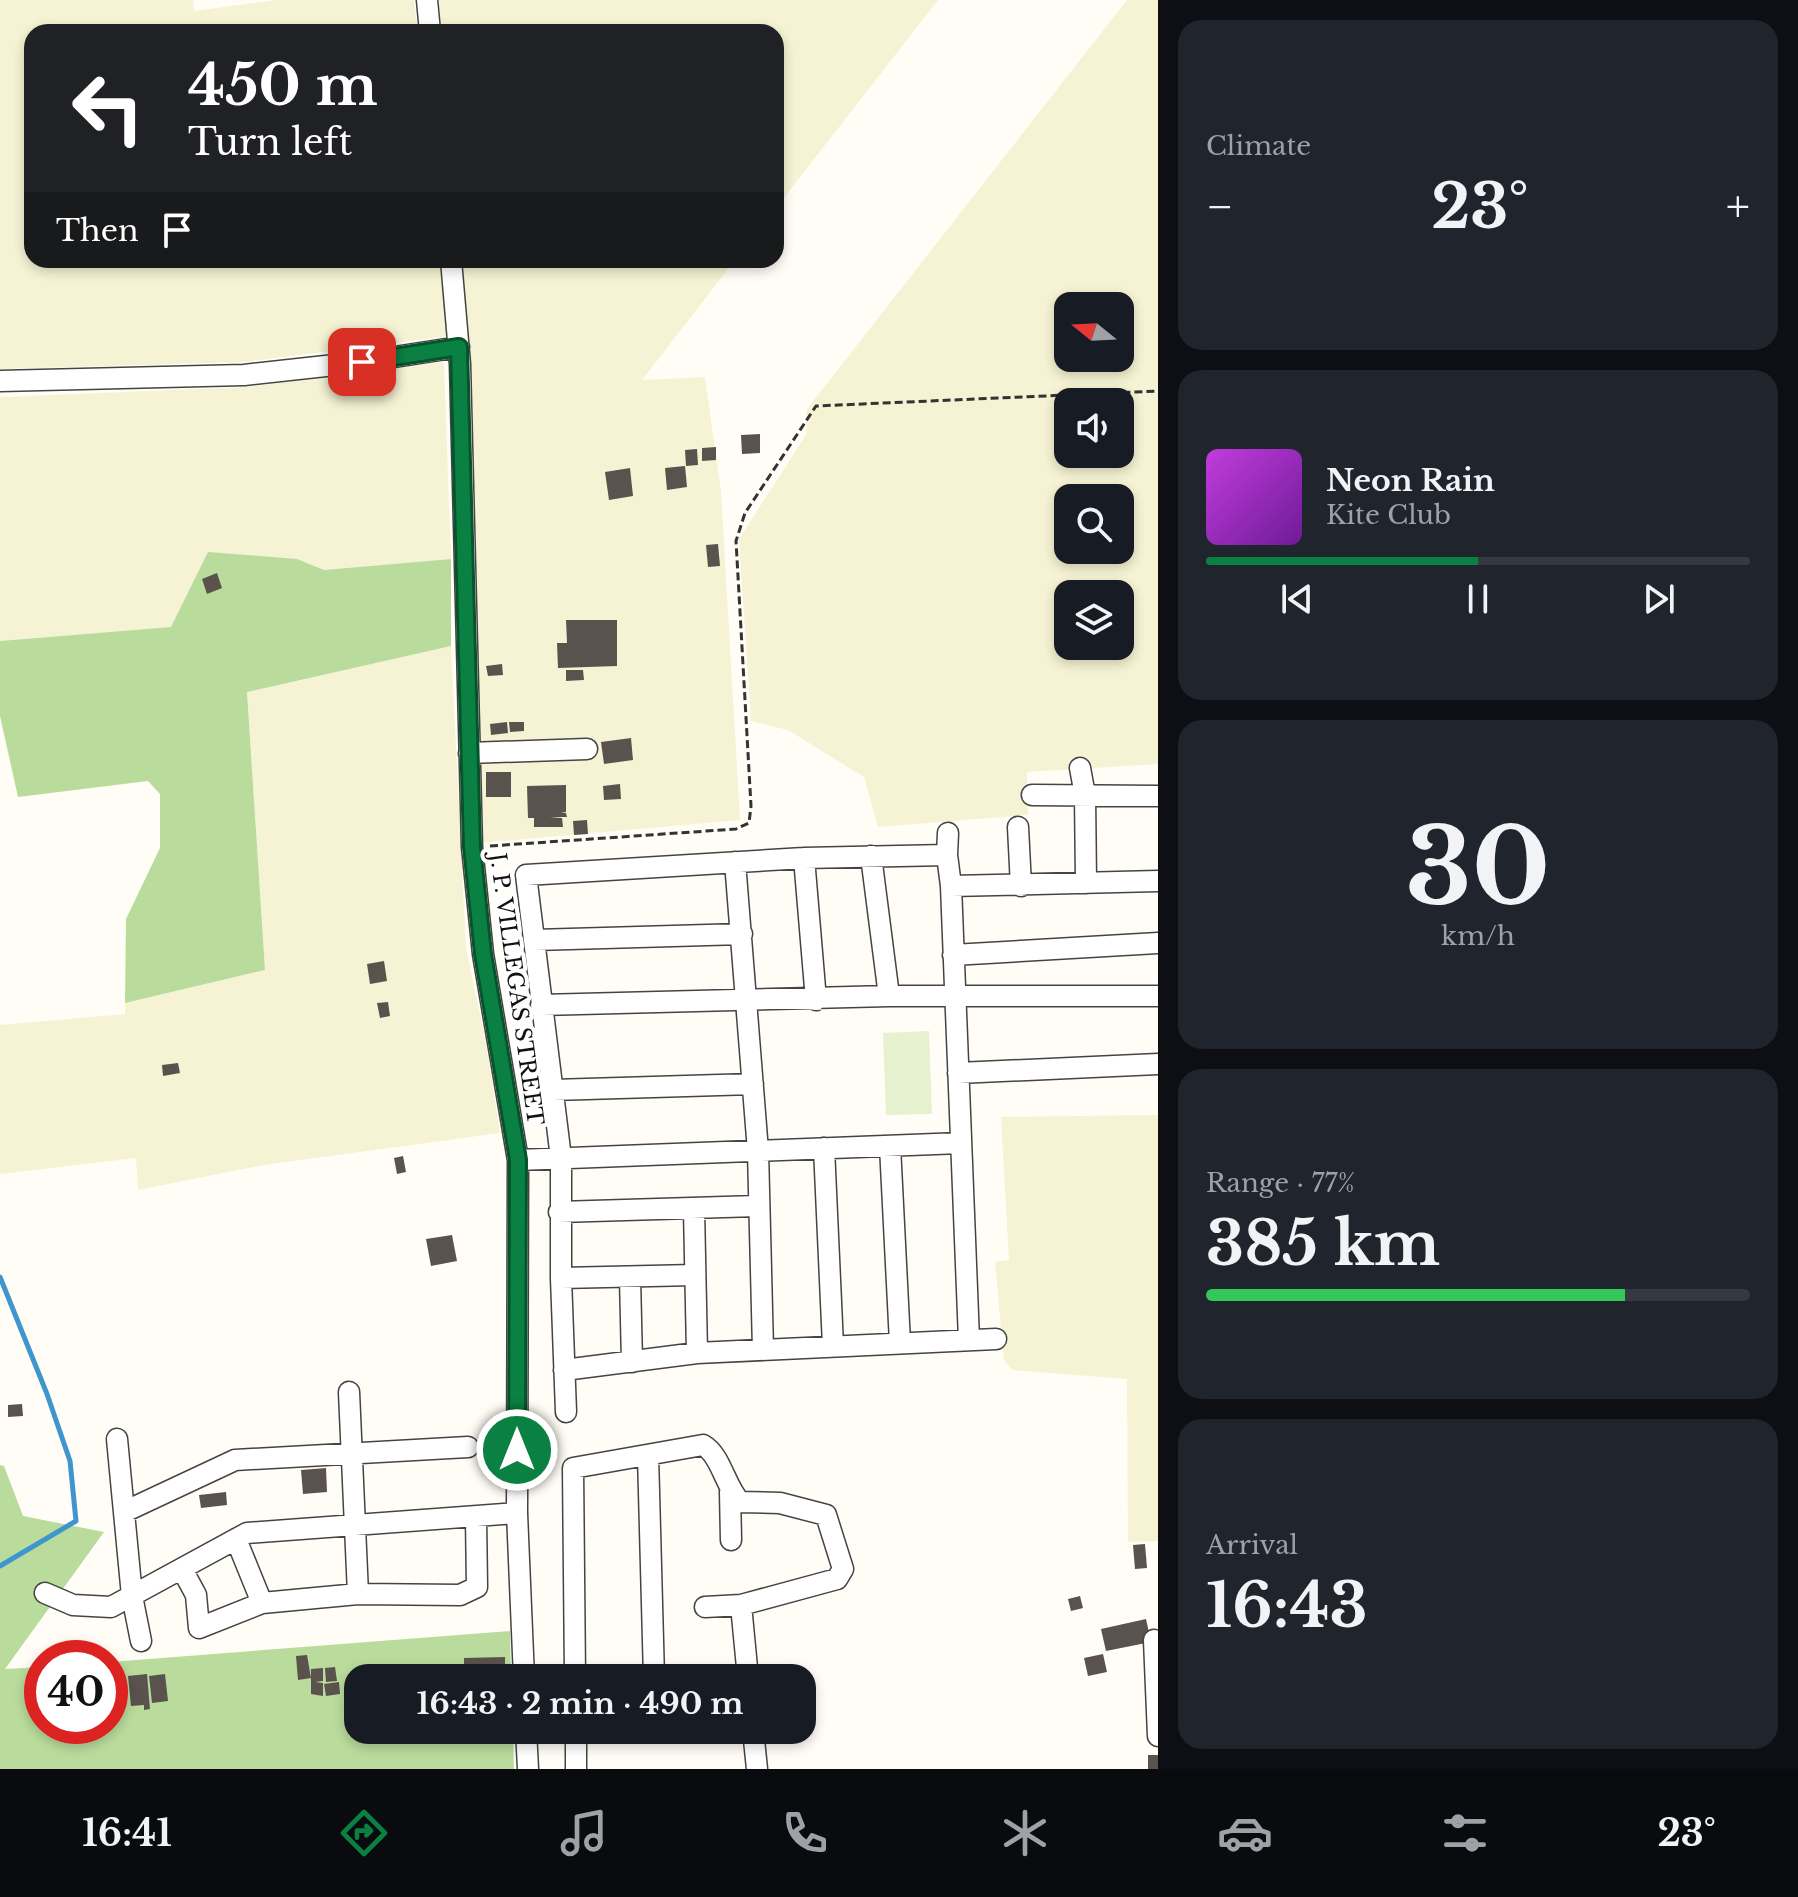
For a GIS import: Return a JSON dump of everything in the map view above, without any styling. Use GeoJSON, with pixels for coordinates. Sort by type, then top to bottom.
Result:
{"type":"FeatureCollection","features":[{"type":"Feature","properties":{"kind":"street"},"geometry":{"type":"LineString","coordinates":[[427,0],[429,24]]}},
{"type":"Feature","properties":{"kind":"street","name":"J. P. VILLEGAS STREET"},"geometry":{"type":"LineString","coordinates":[[452,268],[459,347],[472,847],[483,954],[518,1160],[517,1513],[523,1664]]}},
{"type":"Feature","properties":{"kind":"street"},"geometry":{"type":"LineString","coordinates":[[0,381],[244,375],[459,347]]}},
{"type":"Feature","properties":{"kind":"street"},"geometry":{"type":"LineString","coordinates":[[469,753],[587,749]]}},
{"type":"Feature","properties":{"kind":"street"},"geometry":{"type":"LineString","coordinates":[[1080,768],[1085,795],[1086,883]]}},
{"type":"Feature","properties":{"kind":"street"},"geometry":{"type":"LineString","coordinates":[[1032,795],[1085,795],[1151,789]]}},
{"type":"Feature","properties":{"kind":"street"},"geometry":{"type":"LineString","coordinates":[[1018,827],[1021,886]]}},
{"type":"Feature","properties":{"kind":"street"},"geometry":{"type":"LineString","coordinates":[[948,833],[969,1340]]}},
{"type":"Feature","properties":{"kind":"street"},"geometry":{"type":"LineString","coordinates":[[566,1412],[559,1212],[561,1158],[526,875],[804,858],[947,855]]}},
{"type":"Feature","properties":{"kind":"street"},"geometry":{"type":"LineString","coordinates":[[871,856],[889,996]]}},
{"type":"Feature","properties":{"kind":"street"},"geometry":{"type":"LineString","coordinates":[[804,858],[816,1000]]}},
{"type":"Feature","properties":{"kind":"street"},"geometry":{"type":"LineString","coordinates":[[735,862],[742,934],[743,1000],[758,1151],[763,1350]]}},
{"type":"Feature","properties":{"kind":"street"},"geometry":{"type":"LineString","coordinates":[[951,886],[1158,881]]}},
{"type":"Feature","properties":{"kind":"street"},"geometry":{"type":"LineString","coordinates":[[535,940],[742,934]]}},
{"type":"Feature","properties":{"kind":"street"},"geometry":{"type":"LineString","coordinates":[[953,955],[1158,943]]}},
{"type":"Feature","properties":{"kind":"street"},"geometry":{"type":"LineString","coordinates":[[541,1005],[889,996],[1158,996]]}},
{"type":"Feature","properties":{"kind":"street"},"geometry":{"type":"LineString","coordinates":[[958,1073],[1158,1064]]}},
{"type":"Feature","properties":{"kind":"street"},"geometry":{"type":"LineString","coordinates":[[553,1090],[753,1084]]}},
{"type":"Feature","properties":{"kind":"street"},"geometry":{"type":"LineString","coordinates":[[518,1160],[961,1143]]}},
{"type":"Feature","properties":{"kind":"street"},"geometry":{"type":"LineString","coordinates":[[890,1146],[900,1343]]}},
{"type":"Feature","properties":{"kind":"street"},"geometry":{"type":"LineString","coordinates":[[824,1148],[833,1346]]}},
{"type":"Feature","properties":{"kind":"street"},"geometry":{"type":"LineString","coordinates":[[559,1212],[757,1206]]}},
{"type":"Feature","properties":{"kind":"street"},"geometry":{"type":"LineString","coordinates":[[694,1209],[697,1353]]}},
{"type":"Feature","properties":{"kind":"street"},"geometry":{"type":"LineString","coordinates":[[561,1278],[695,1275]]}},
{"type":"Feature","properties":{"kind":"street"},"geometry":{"type":"LineString","coordinates":[[630,1278],[632,1362]]}},
{"type":"Feature","properties":{"kind":"street"},"geometry":{"type":"LineString","coordinates":[[564,1370],[697,1353],[996,1339]]}},
{"type":"Feature","properties":{"kind":"street"},"geometry":{"type":"LineString","coordinates":[[349,1392],[358,1594]]}},
{"type":"Feature","properties":{"kind":"street"},"geometry":{"type":"LineString","coordinates":[[117,1439],[132,1596],[141,1641]]}},
{"type":"Feature","properties":{"kind":"street"},"geometry":{"type":"LineString","coordinates":[[575,1664],[573,1468],[703,1445],[711,1450],[730,1492],[740,1502],[780,1503],[826,1515],[843,1569],[837,1579],[741,1605],[705,1607]]}},
{"type":"Feature","properties":{"kind":"street"},"geometry":{"type":"LineString","coordinates":[[124,1512],[235,1460],[352,1451],[468,1447]]}},
{"type":"Feature","properties":{"kind":"street"},"geometry":{"type":"LineString","coordinates":[[648,1455],[654,1664]]}},
{"type":"Feature","properties":{"kind":"street"},"geometry":{"type":"LineString","coordinates":[[730,1492],[731,1540]]}},
{"type":"Feature","properties":{"kind":"street"},"geometry":{"type":"LineString","coordinates":[[45,1593],[73,1605],[111,1607],[247,1533],[517,1513]]}},
{"type":"Feature","properties":{"kind":"street"},"geometry":{"type":"LineString","coordinates":[[182,1569],[196,1595],[199,1628],[262,1603],[358,1594],[460,1595],[477,1587],[476,1517]]}},
{"type":"Feature","properties":{"kind":"street"},"geometry":{"type":"LineString","coordinates":[[236,1539],[262,1603]]}},
{"type":"Feature","properties":{"kind":"street"},"geometry":{"type":"LineString","coordinates":[[741,1605],[747,1664]]}},
{"type":"Feature","properties":{"kind":"street"},"geometry":{"type":"LineString","coordinates":[[1154,1640],[1158,1736]]}},
{"type":"Feature","properties":{"kind":"street"},"geometry":{"type":"LineString","coordinates":[[527,1744],[528,1769]]}},
{"type":"Feature","properties":{"kind":"street"},"geometry":{"type":"LineString","coordinates":[[576,1744],[576,1769]]}},
{"type":"Feature","properties":{"kind":"street"},"geometry":{"type":"LineString","coordinates":[[754,1744],[757,1769]]}},
{"type":"Feature","properties":{"kind":"path"},"geometry":{"type":"LineString","coordinates":[[472,847],[736,829],[749,823],[751,806],[736,541],[745,513],[816,406],[1158,391]]}},
{"type":"Feature","properties":{"kind":"shaded area"},"geometry":{"type":"Polygon","coordinates":[[[0,0],[193,0],[194,11],[277,0],[414,0],[417,24],[24,24],[24,268],[442,268],[449,336],[244,362],[0,369],[0,0]]]}},
{"type":"Feature","properties":{"kind":"shaded area"},"geometry":{"type":"Polygon","coordinates":[[[439,0],[938,0],[784,198],[784,24],[440,24],[439,0]]]}},
{"type":"Feature","properties":{"kind":"shaded area"},"geometry":{"type":"Polygon","coordinates":[[[1127,0],[1158,0],[1158,764],[1027,772],[1028,815],[878,827],[864,777],[788,730],[751,721],[739,539],[806,435],[807,409],[1127,0]]]}},
{"type":"Feature","properties":{"kind":"shaded area"},"geometry":{"type":"Polygon","coordinates":[[[461,268],[729,268],[642,380],[705,377],[721,492],[740,820],[479,843],[470,388],[461,268]]]}},
{"type":"Feature","properties":{"kind":"shaded area"},"geometry":{"type":"Polygon","coordinates":[[[444,362],[451,559],[324,570],[297,559],[172,627],[0,641],[0,397],[249,387],[444,362]]]}},
{"type":"Feature","properties":{"kind":"shaded area"},"geometry":{"type":"Polygon","coordinates":[[[451,646],[466,948],[485,1038],[500,1133],[264,1165],[138,1190],[136,1158],[0,1174],[0,1025],[125,1014],[125,1003],[265,970],[247,692],[451,646]]]}},
{"type":"Feature","properties":{"kind":"shaded area"},"geometry":{"type":"Polygon","coordinates":[[[1158,1115],[1158,1541],[1128,1542],[1127,1379],[1012,1370],[1004,1360],[995,1262],[1009,1260],[1001,1117],[1158,1115]]]}},
{"type":"Feature","properties":{"kind":"green space"},"geometry":{"type":"Polygon","coordinates":[[[208,552],[297,559],[324,570],[451,559],[451,646],[247,692],[265,970],[125,1003],[126,919],[160,848],[160,794],[148,781],[18,797],[0,716],[0,641],[171,627],[208,552]]]}},
{"type":"Feature","properties":{"kind":"green space"},"geometry":{"type":"Polygon","coordinates":[[[929,1031],[932,1114],[886,1115],[883,1033],[929,1031]]]}},
{"type":"Feature","properties":{"kind":"green space"},"geometry":{"type":"Polygon","coordinates":[[[0,1465],[4,1466],[23,1516],[104,1532],[5,1669],[24,1668],[24,1744],[128,1744],[128,1661],[510,1631],[511,1664],[344,1664],[344,1744],[513,1744],[514,1769],[0,1769],[0,1465]]]}},
{"type":"Feature","properties":{"kind":"building"},"geometry":{"type":"Polygon","coordinates":[[[760,434],[760,453],[742,454],[741,435],[760,434]]]}},
{"type":"Feature","properties":{"kind":"building"},"geometry":{"type":"Polygon","coordinates":[[[716,447],[716,460],[702,461],[702,448],[716,447]]]}},
{"type":"Feature","properties":{"kind":"building"},"geometry":{"type":"Polygon","coordinates":[[[697,449],[698,465],[686,466],[685,450],[697,449]]]}},
{"type":"Feature","properties":{"kind":"building"},"geometry":{"type":"Polygon","coordinates":[[[685,466],[687,487],[667,490],[665,468],[685,466]]]}},
{"type":"Feature","properties":{"kind":"building"},"geometry":{"type":"Polygon","coordinates":[[[630,468],[633,496],[609,500],[605,472],[630,468]]]}},
{"type":"Feature","properties":{"kind":"building"},"geometry":{"type":"Polygon","coordinates":[[[718,544],[720,566],[708,567],[706,545],[718,544]]]}},
{"type":"Feature","properties":{"kind":"building"},"geometry":{"type":"Polygon","coordinates":[[[217,573],[222,588],[207,594],[202,579],[217,573]]]}},
{"type":"Feature","properties":{"kind":"building"},"geometry":{"type":"Polygon","coordinates":[[[566,620],[617,620],[617,666],[558,668],[557,643],[567,643],[566,620]]]}},
{"type":"Feature","properties":{"kind":"building"},"geometry":{"type":"Polygon","coordinates":[[[502,664],[503,675],[488,676],[486,666],[502,664]]]}},
{"type":"Feature","properties":{"kind":"building"},"geometry":{"type":"Polygon","coordinates":[[[566,670],[583,670],[584,680],[566,681],[566,670]]]}},
{"type":"Feature","properties":{"kind":"building"},"geometry":{"type":"Polygon","coordinates":[[[507,722],[508,733],[491,735],[490,724],[507,722]]]}},
{"type":"Feature","properties":{"kind":"building"},"geometry":{"type":"Polygon","coordinates":[[[509,722],[524,722],[524,731],[510,732],[509,722]]]}},
{"type":"Feature","properties":{"kind":"building"},"geometry":{"type":"Polygon","coordinates":[[[631,738],[633,760],[604,764],[601,742],[631,738]]]}},
{"type":"Feature","properties":{"kind":"building"},"geometry":{"type":"Polygon","coordinates":[[[486,772],[511,772],[511,797],[486,797],[486,772]]]}},
{"type":"Feature","properties":{"kind":"building"},"geometry":{"type":"Polygon","coordinates":[[[620,784],[621,799],[604,800],[603,786],[620,784]]]}},
{"type":"Feature","properties":{"kind":"building"},"geometry":{"type":"Polygon","coordinates":[[[566,785],[566,812],[561,813],[566,813],[567,817],[550,817],[562,818],[563,827],[534,827],[534,818],[528,818],[527,786],[566,785]]]}},
{"type":"Feature","properties":{"kind":"building"},"geometry":{"type":"Polygon","coordinates":[[[587,820],[588,834],[574,835],[573,821],[587,820]]]}},
{"type":"Feature","properties":{"kind":"building"},"geometry":{"type":"Polygon","coordinates":[[[384,961],[387,981],[370,984],[367,964],[384,961]]]}},
{"type":"Feature","properties":{"kind":"building"},"geometry":{"type":"Polygon","coordinates":[[[388,1002],[390,1016],[380,1018],[377,1003],[388,1002]]]}},
{"type":"Feature","properties":{"kind":"building"},"geometry":{"type":"Polygon","coordinates":[[[178,1063],[180,1073],[163,1076],[162,1065],[178,1063]]]}},
{"type":"Feature","properties":{"kind":"building"},"geometry":{"type":"Polygon","coordinates":[[[403,1156],[406,1172],[397,1174],[394,1158],[403,1156]]]}},
{"type":"Feature","properties":{"kind":"building"},"geometry":{"type":"Polygon","coordinates":[[[452,1235],[457,1261],[431,1266],[426,1239],[452,1235]]]}},
{"type":"Feature","properties":{"kind":"building"},"geometry":{"type":"Polygon","coordinates":[[[22,1404],[23,1416],[8,1417],[8,1405],[22,1404]]]}},
{"type":"Feature","properties":{"kind":"building"},"geometry":{"type":"Polygon","coordinates":[[[326,1468],[327,1492],[303,1494],[301,1470],[326,1468]]]}},
{"type":"Feature","properties":{"kind":"building"},"geometry":{"type":"Polygon","coordinates":[[[226,1492],[227,1505],[201,1508],[199,1495],[226,1492]]]}},
{"type":"Feature","properties":{"kind":"building"},"geometry":{"type":"Polygon","coordinates":[[[1145,1544],[1147,1568],[1135,1569],[1133,1545],[1145,1544]]]}},
{"type":"Feature","properties":{"kind":"building"},"geometry":{"type":"Polygon","coordinates":[[[1080,1596],[1083,1608],[1071,1611],[1068,1599],[1080,1596]]]}},
{"type":"Feature","properties":{"kind":"building"},"geometry":{"type":"Polygon","coordinates":[[[1146,1619],[1151,1642],[1106,1651],[1101,1629],[1146,1619]]]}},
{"type":"Feature","properties":{"kind":"building"},"geometry":{"type":"Polygon","coordinates":[[[1103,1654],[1107,1672],[1088,1676],[1084,1658],[1103,1654]]]}},
{"type":"Feature","properties":{"kind":"building"},"geometry":{"type":"Polygon","coordinates":[[[307,1655],[311,1678],[298,1680],[296,1656],[307,1655]]]}},
{"type":"Feature","properties":{"kind":"building"},"geometry":{"type":"Polygon","coordinates":[[[505,1657],[505,1664],[464,1664],[464,1658],[505,1657]]]}},
{"type":"Feature","properties":{"kind":"building"},"geometry":{"type":"Polygon","coordinates":[[[335,1667],[337,1681],[326,1682],[325,1668],[335,1667]]]}},
{"type":"Feature","properties":{"kind":"building"},"geometry":{"type":"Polygon","coordinates":[[[323,1668],[323,1681],[315,1682],[323,1683],[323,1696],[311,1694],[311,1669],[323,1668]]]}},
{"type":"Feature","properties":{"kind":"building"},"geometry":{"type":"Polygon","coordinates":[[[147,1674],[150,1709],[144,1710],[144,1705],[131,1706],[128,1676],[147,1674]]]}},
{"type":"Feature","properties":{"kind":"building"},"geometry":{"type":"Polygon","coordinates":[[[165,1674],[168,1701],[152,1703],[149,1676],[165,1674]]]}},
{"type":"Feature","properties":{"kind":"building"},"geometry":{"type":"Polygon","coordinates":[[[339,1682],[340,1694],[326,1696],[324,1684],[339,1682]]]}},
{"type":"Feature","properties":{"kind":"building"},"geometry":{"type":"Polygon","coordinates":[[[1148,1755],[1158,1755],[1158,1769],[1148,1769],[1148,1755]]]}},
{"type":"Feature","properties":{"kind":"waterway"},"geometry":{"type":"LineString","coordinates":[[0,1277],[70,1461],[76,1521],[0,1566]]}},
{"type":"Feature","properties":{"kind":"route"},"geometry":{"type":"LineString","coordinates":[[362,362],[459,347],[472,847],[483,954],[518,1160],[517,1450]]}}]}
